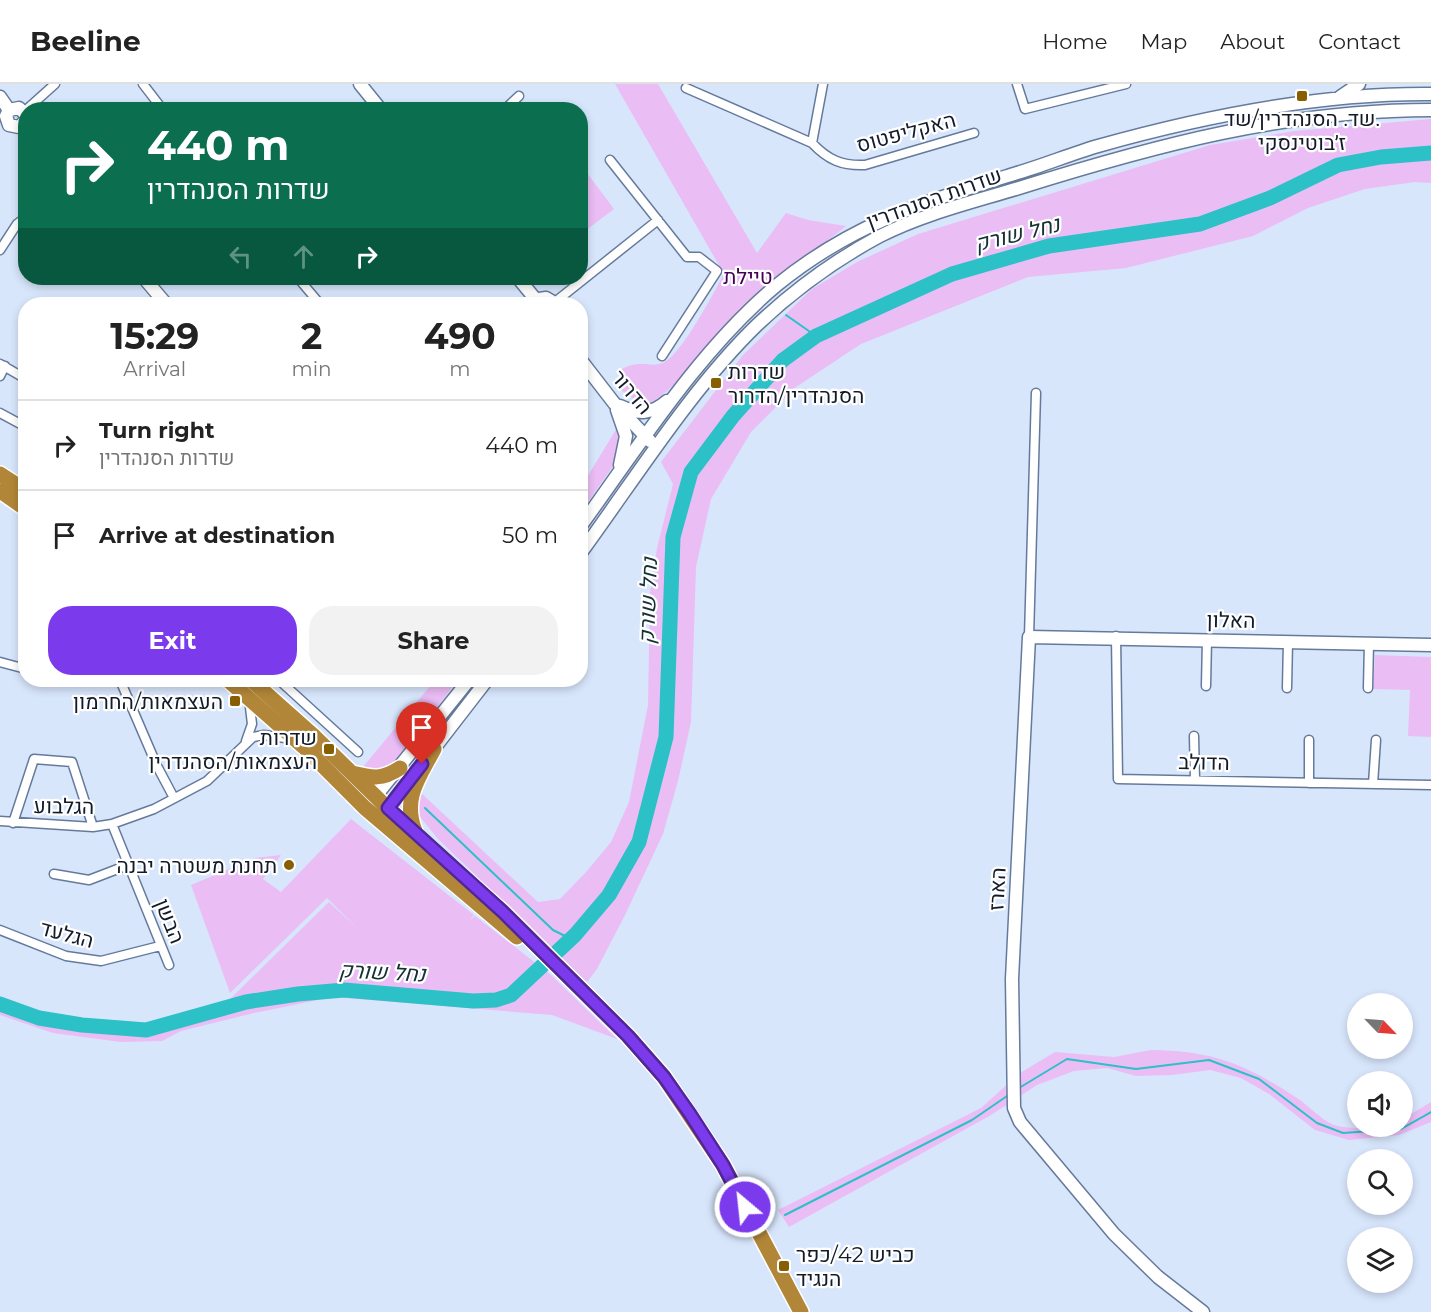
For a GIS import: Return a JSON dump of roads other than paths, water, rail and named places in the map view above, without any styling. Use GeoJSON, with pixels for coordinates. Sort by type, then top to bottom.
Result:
{"type":"FeatureCollection","features":[{"type":"Feature","properties":{"kind":"highway"},"geometry":{"type":"LineString","coordinates":[[0,474],[18,486]]}},
{"type":"Feature","properties":{"kind":"highway"},"geometry":{"type":"LineString","coordinates":[[0,491],[18,504]]}},
{"type":"Feature","properties":{"kind":"highway"},"geometry":{"type":"LineString","coordinates":[[236,687],[296,740],[370,813],[504,928],[544,956]]}},
{"type":"Feature","properties":{"kind":"highway"},"geometry":{"type":"LineString","coordinates":[[259,687],[314,736],[417,837],[503,912],[544,956],[628,1036],[664,1077],[723,1165],[801,1312]]}},
{"type":"Feature","properties":{"kind":"highway"},"geometry":{"type":"LineString","coordinates":[[417,837],[410,817],[410,800],[434,749]]}},
{"type":"Feature","properties":{"kind":"highway"},"geometry":{"type":"LineString","coordinates":[[349,772],[378,779],[400,768]]}},
{"type":"Feature","properties":{"kind":"main road"},"geometry":{"type":"LineString","coordinates":[[360,84],[375,102]]}},
{"type":"Feature","properties":{"kind":"main road"},"geometry":{"type":"LineString","coordinates":[[1332,100],[1348,94],[1359,84]]}},
{"type":"Feature","properties":{"kind":"main road"},"geometry":{"type":"LineString","coordinates":[[1405,84],[1431,93]]}},
{"type":"Feature","properties":{"kind":"main road"},"geometry":{"type":"LineString","coordinates":[[1376,89],[1385,110]]}},
{"type":"Feature","properties":{"kind":"main road","name":"שדרות הסנהדרין"},"geometry":{"type":"LineString","coordinates":[[588,516],[645,436],[686,384],[718,345],[777,285],[838,242],[891,215],[924,202],[1096,147],[1237,114],[1332,100],[1376,89],[1431,93]]}},
{"type":"Feature","properties":{"kind":"main road"},"geometry":{"type":"LineString","coordinates":[[1385,110],[1390,89]]}},
{"type":"Feature","properties":{"kind":"main road"},"geometry":{"type":"LineString","coordinates":[[0,97],[9,110]]}},
{"type":"Feature","properties":{"kind":"main road"},"geometry":{"type":"LineString","coordinates":[[18,110],[15,107],[9,110],[3,125],[12,127],[18,122]]}},
{"type":"Feature","properties":{"kind":"main road","name":"שדרות הסנהדרין"},"geometry":{"type":"LineString","coordinates":[[588,543],[657,448],[731,353],[757,326],[822,271],[884,234],[954,208],[1170,143],[1296,118],[1385,110],[1431,110]]}},
{"type":"Feature","properties":{"kind":"main road"},"geometry":{"type":"LineString","coordinates":[[150,285],[160,297]]}},
{"type":"Feature","properties":{"kind":"main road","name":"הדרור"},"geometry":{"type":"LineString","coordinates":[[588,369],[614,403],[657,448]]}},
{"type":"Feature","properties":{"kind":"main road"},"geometry":{"type":"LineString","coordinates":[[614,403],[637,413],[651,411],[659,408],[686,384]]}},
{"type":"Feature","properties":{"kind":"main road"},"geometry":{"type":"LineString","coordinates":[[609,488],[622,462],[626,444],[623,425],[614,403]]}},
{"type":"Feature","properties":{"kind":"main road","name":"האלון"},"geometry":{"type":"LineString","coordinates":[[1029,637],[1116,636],[1431,645]]}},
{"type":"Feature","properties":{"kind":"main road","name":"הארז"},"geometry":{"type":"LineString","coordinates":[[1029,637],[1012,979],[1013,1099],[1020,1122],[1114,1234],[1158,1277],[1203,1312]]}},
{"type":"Feature","properties":{"kind":"main road"},"geometry":{"type":"LineString","coordinates":[[370,813],[375,797],[464,687]]}},
{"type":"Feature","properties":{"kind":"main road"},"geometry":{"type":"LineString","coordinates":[[370,813],[388,808],[482,687]]}},
{"type":"Feature","properties":{"kind":"street"},"geometry":{"type":"LineString","coordinates":[[39,102],[55,84]]}},
{"type":"Feature","properties":{"kind":"street"},"geometry":{"type":"LineString","coordinates":[[143,84],[157,102]]}},
{"type":"Feature","properties":{"kind":"street"},"geometry":{"type":"LineString","coordinates":[[812,143],[823,84]]}},
{"type":"Feature","properties":{"kind":"street"},"geometry":{"type":"LineString","coordinates":[[1017,84],[1025,109],[1126,84]]}},
{"type":"Feature","properties":{"kind":"street","name":"האקליפטוס"},"geometry":{"type":"LineString","coordinates":[[686,87],[812,143],[834,161],[846,166],[865,165],[974,133]]}},
{"type":"Feature","properties":{"kind":"street"},"geometry":{"type":"LineString","coordinates":[[513,102],[519,96]]}},
{"type":"Feature","properties":{"kind":"street"},"geometry":{"type":"LineString","coordinates":[[610,160],[687,258],[699,256],[717,271],[662,356]]}},
{"type":"Feature","properties":{"kind":"street"},"geometry":{"type":"LineString","coordinates":[[588,276],[658,220]]}},
{"type":"Feature","properties":{"kind":"street"},"geometry":{"type":"LineString","coordinates":[[0,250],[18,223]]}},
{"type":"Feature","properties":{"kind":"street"},"geometry":{"type":"LineString","coordinates":[[304,285],[314,297]]}},
{"type":"Feature","properties":{"kind":"street"},"geometry":{"type":"LineString","coordinates":[[562,297],[577,285]]}},
{"type":"Feature","properties":{"kind":"street"},"geometry":{"type":"LineString","coordinates":[[0,376],[2,365],[18,374]]}},
{"type":"Feature","properties":{"kind":"street","name":"הארז"},"geometry":{"type":"LineString","coordinates":[[1029,637],[1036,393]]}},
{"type":"Feature","properties":{"kind":"street"},"geometry":{"type":"LineString","coordinates":[[0,413],[18,423]]}},
{"type":"Feature","properties":{"kind":"street","name":"הדולב"},"geometry":{"type":"LineString","coordinates":[[1116,636],[1118,779],[1431,785]]}},
{"type":"Feature","properties":{"kind":"street"},"geometry":{"type":"LineString","coordinates":[[1206,686],[1207,639]]}},
{"type":"Feature","properties":{"kind":"street"},"geometry":{"type":"LineString","coordinates":[[1287,688],[1288,641]]}},
{"type":"Feature","properties":{"kind":"street"},"geometry":{"type":"LineString","coordinates":[[1368,688],[1369,643]]}},
{"type":"Feature","properties":{"kind":"street"},"geometry":{"type":"LineString","coordinates":[[0,662],[18,667]]}},
{"type":"Feature","properties":{"kind":"street"},"geometry":{"type":"LineString","coordinates":[[123,687],[160,774],[174,798]]}},
{"type":"Feature","properties":{"kind":"street"},"geometry":{"type":"LineString","coordinates":[[287,687],[358,752]]}},
{"type":"Feature","properties":{"kind":"street"},"geometry":{"type":"LineString","coordinates":[[246,741],[252,724],[248,698]]}},
{"type":"Feature","properties":{"kind":"street"},"geometry":{"type":"LineString","coordinates":[[246,741],[259,735],[296,740]]}},
{"type":"Feature","properties":{"kind":"street"},"geometry":{"type":"LineString","coordinates":[[1194,736],[1195,780]]}},
{"type":"Feature","properties":{"kind":"street"},"geometry":{"type":"LineString","coordinates":[[1309,740],[1309,783]]}},
{"type":"Feature","properties":{"kind":"street"},"geometry":{"type":"LineString","coordinates":[[1373,784],[1376,740]]}},
{"type":"Feature","properties":{"kind":"street","name":"הגלבוע"},"geometry":{"type":"LineString","coordinates":[[0,821],[93,827],[112,824],[174,798],[207,781],[246,741]]}},
{"type":"Feature","properties":{"kind":"street"},"geometry":{"type":"LineString","coordinates":[[13,823],[34,759],[72,762],[93,827]]}},
{"type":"Feature","properties":{"kind":"street","name":"הבשן"},"geometry":{"type":"LineString","coordinates":[[112,824],[169,965]]}},
{"type":"Feature","properties":{"kind":"street"},"geometry":{"type":"LineString","coordinates":[[54,874],[89,880],[128,865]]}},
{"type":"Feature","properties":{"kind":"street","name":"הגלעד"},"geometry":{"type":"LineString","coordinates":[[0,930],[66,956],[101,961],[160,946]]}},
{"type":"Feature","properties":{"kind":"waterway","name":"נחל שורק"},"geometry":{"type":"LineString","coordinates":[[0,1004],[39,1018],[82,1025],[146,1030],[246,1002],[298,994],[344,990],[473,1001],[496,1000],[511,995],[575,935],[609,895],[639,842],[666,737],[673,537],[691,472],[733,416],[783,360],[816,336],[952,274],[1049,246],[1200,224],[1270,198],[1338,165],[1381,157],[1431,153]]}},
{"type":"Feature","properties":{"kind":"waterway"},"geometry":{"type":"LineString","coordinates":[[786,315],[816,336]]}},
{"type":"Feature","properties":{"kind":"waterway"},"geometry":{"type":"LineString","coordinates":[[425,808],[553,930],[567,937],[575,935]]}},
{"type":"Feature","properties":{"kind":"waterway"},"geometry":{"type":"LineString","coordinates":[[1019,1088],[1067,1059],[1136,1069],[1209,1060],[1259,1079],[1317,1123],[1343,1133],[1401,1129],[1431,1112]]}},
{"type":"Feature","properties":{"kind":"waterway"},"geometry":{"type":"LineString","coordinates":[[785,1215],[972,1120],[1010,1094]]}},
{"type":"Feature","properties":{"kind":"place","name":"שד. הסנהדרין/שד. ז׳בוטינסקי"},"geometry":{"type":"Point","coordinates":[1302,96]}},
{"type":"Feature","properties":{"kind":"place","name":"שדרות הסנהדרין/הדרור"},"geometry":{"type":"Point","coordinates":[716,383]}},
{"type":"Feature","properties":{"kind":"place","name":"העצמאות/החרמון"},"geometry":{"type":"Point","coordinates":[235,701]}},
{"type":"Feature","properties":{"kind":"place","name":"שדרות העצמאות/הסהנדרין"},"geometry":{"type":"Point","coordinates":[329,749]}},
{"type":"Feature","properties":{"kind":"place","name":"תחנת משטרה יבנה"},"geometry":{"type":"Point","coordinates":[289,865]}},
{"type":"Feature","properties":{"kind":"place","name":"כביש 42/כפר הנגיד"},"geometry":{"type":"Point","coordinates":[784,1266]}},
{"type":"Feature","properties":{"kind":"park label","name":"טיילת"},"geometry":{"type":"Point","coordinates":[748,276]}}]}
